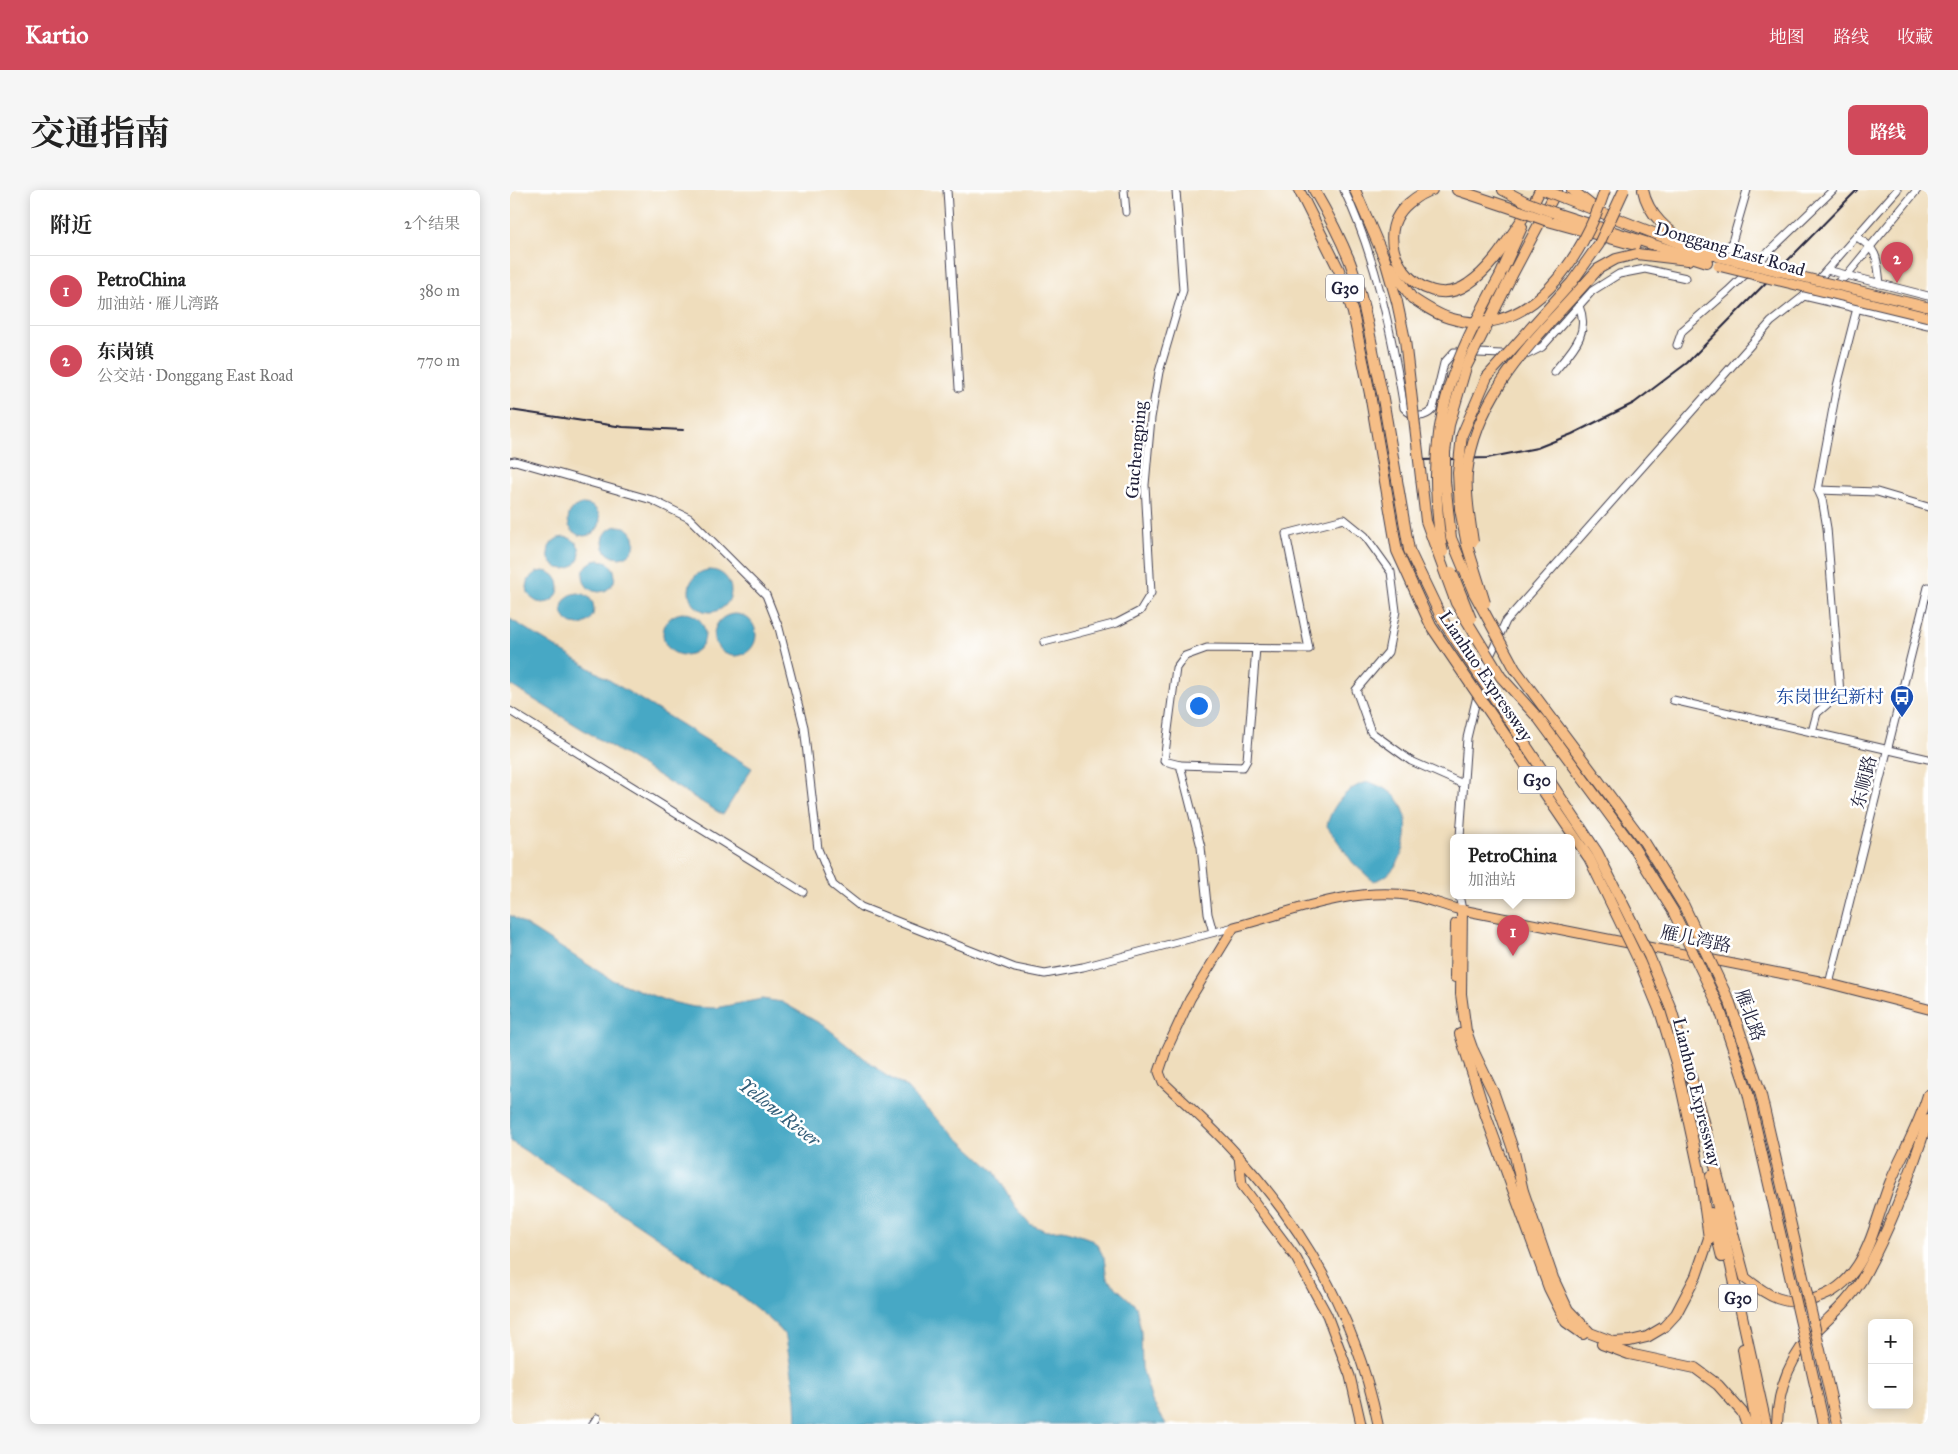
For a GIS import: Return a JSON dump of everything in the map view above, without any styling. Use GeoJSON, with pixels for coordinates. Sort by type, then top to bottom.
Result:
{"type":"FeatureCollection","features":[{"type":"Feature","properties":{"kind":"highway","name":"Lianhuo Expressway"},"geometry":{"type":"LineString","coordinates":[[1298,190],[1339,270],[1353,313],[1370,394],[1397,551],[1431,626],[1573,834]]}},
{"type":"Feature","properties":{"kind":"highway","name":"Lianhuo Expressway"},"geometry":{"type":"LineString","coordinates":[[1314,190],[1335,226],[1351,264],[1363,308],[1382,393],[1409,550],[1443,621],[1597,852],[1649,956],[1671,1010],[1686,1058],[1736,1308],[1756,1424]]}},
{"type":"Feature","properties":{"kind":"highway"},"geometry":{"type":"LineString","coordinates":[[1355,190],[1385,260],[1405,340],[1426,521],[1456,603],[1482,646]]}},
{"type":"Feature","properties":{"kind":"highway"},"geometry":{"type":"LineString","coordinates":[[1432,190],[1416,198],[1397,217],[1392,237],[1393,252],[1405,274],[1421,286],[1440,292],[1466,286],[1493,261],[1527,204],[1540,190]]}},
{"type":"Feature","properties":{"kind":"highway"},"geometry":{"type":"LineString","coordinates":[[1457,190],[1527,204]]}},
{"type":"Feature","properties":{"kind":"highway"},"geometry":{"type":"LineString","coordinates":[[1503,190],[1527,204]]}},
{"type":"Feature","properties":{"kind":"highway","name":"Donggang East Road"},"geometry":{"type":"LineString","coordinates":[[1544,190],[1560,194],[1688,248],[1702,252]]}},
{"type":"Feature","properties":{"kind":"highway"},"geometry":{"type":"LineString","coordinates":[[1572,190],[1596,210]]}},
{"type":"Feature","properties":{"kind":"highway"},"geometry":{"type":"LineString","coordinates":[[1385,260],[1412,298],[1430,310],[1450,318],[1470,321],[1504,317],[1532,303],[1556,282],[1572,262],[1586,240],[1605,190]]}},
{"type":"Feature","properties":{"kind":"highway"},"geometry":{"type":"LineString","coordinates":[[1491,623],[1467,545],[1460,509],[1458,473],[1462,435],[1487,377],[1572,282],[1599,244],[1624,190]]}},
{"type":"Feature","properties":{"kind":"highway"},"geometry":{"type":"LineString","coordinates":[[1643,190],[1649,210],[1660,222],[1702,252]]}},
{"type":"Feature","properties":{"kind":"highway"},"geometry":{"type":"LineString","coordinates":[[1491,623],[1474,592],[1451,538],[1444,481],[1445,452],[1449,425],[1466,367],[1511,277],[1560,194]]}},
{"type":"Feature","properties":{"kind":"highway"},"geometry":{"type":"LineString","coordinates":[[1482,646],[1442,550],[1435,479],[1436,446],[1450,380],[1478,315],[1500,276],[1527,204]]}},
{"type":"Feature","properties":{"kind":"highway","name":"Donggang East Road"},"geometry":{"type":"LineString","coordinates":[[1527,204],[1551,217],[1618,242],[1678,252],[1707,262]]}},
{"type":"Feature","properties":{"kind":"highway"},"geometry":{"type":"LineString","coordinates":[[1491,623],[1473,546],[1467,475],[1474,438],[1480,420],[1504,376],[1598,269],[1616,259],[1637,254],[1707,262]]}},
{"type":"Feature","properties":{"kind":"highway","name":"雁北路"},"geometry":{"type":"LineString","coordinates":[[1491,623],[1515,669],[1645,843],[1684,906],[1730,1003],[1760,1091],[1837,1424]]}},
{"type":"Feature","properties":{"kind":"highway","name":"雁北路"},"geometry":{"type":"LineString","coordinates":[[1482,646],[1501,677],[1539,719],[1634,848],[1673,911],[1719,1007],[1748,1093],[1824,1424]]}},
{"type":"Feature","properties":{"kind":"highway","name":"Lianhuo Expressway"},"geometry":{"type":"LineString","coordinates":[[1575,837],[1589,858],[1640,963],[1661,1014],[1709,1173],[1766,1424]]}},
{"type":"Feature","properties":{"kind":"highway"},"geometry":{"type":"LineString","coordinates":[[1460,909],[1461,994],[1466,1031],[1494,1094],[1514,1152],[1523,1191],[1553,1278],[1568,1310],[1590,1333],[1614,1342],[1630,1341],[1655,1332],[1676,1314],[1696,1276],[1709,1238],[1709,1173]]}},
{"type":"Feature","properties":{"kind":"highway"},"geometry":{"type":"LineString","coordinates":[[1460,909],[1455,995],[1458,1024],[1486,1116],[1558,1308],[1566,1322],[1604,1346],[1695,1368],[1718,1385],[1742,1412],[1748,1424]]}},
{"type":"Feature","properties":{"kind":"highway"},"geometry":{"type":"LineString","coordinates":[[1709,1173],[1745,1278],[1768,1297],[1800,1303],[1826,1296],[1845,1284],[1859,1266],[1899,1160],[1928,1095]]}},
{"type":"Feature","properties":{"kind":"highway"},"geometry":{"type":"LineString","coordinates":[[1777,1424],[1778,1406],[1786,1374],[1798,1351],[1816,1330],[1847,1302],[1861,1281],[1913,1166],[1928,1120]]}},
{"type":"Feature","properties":{"kind":"main road","name":"Donggang East Road"},"geometry":{"type":"LineString","coordinates":[[1702,252],[1719,262],[1928,317]]}},
{"type":"Feature","properties":{"kind":"main road","name":"Donggang East Road"},"geometry":{"type":"LineString","coordinates":[[1707,262],[1719,262],[1928,307]]}},
{"type":"Feature","properties":{"kind":"main road","name":"雁儿湾路"},"geometry":{"type":"LineString","coordinates":[[1234,927],[1358,895],[1412,896],[1460,909],[1829,984],[1928,1009]]}},
{"type":"Feature","properties":{"kind":"main road"},"geometry":{"type":"LineString","coordinates":[[1234,927],[1190,999],[1166,1051],[1160,1072],[1163,1082],[1239,1156],[1298,1230],[1332,1288],[1358,1350],[1378,1424]]}},
{"type":"Feature","properties":{"kind":"main road"},"geometry":{"type":"LineString","coordinates":[[1239,1156],[1242,1185],[1284,1240],[1317,1295],[1343,1355],[1362,1424]]}},
{"type":"Feature","properties":{"kind":"street"},"geometry":{"type":"LineString","coordinates":[[947,190],[959,388]]}},
{"type":"Feature","properties":{"kind":"street"},"geometry":{"type":"LineString","coordinates":[[1124,190],[1126,212]]}},
{"type":"Feature","properties":{"kind":"street","name":"Guchengping"},"geometry":{"type":"LineString","coordinates":[[1044,642],[1116,622],[1140,611],[1151,592],[1144,486],[1159,372],[1183,290],[1176,190]]}},
{"type":"Feature","properties":{"kind":"street"},"geometry":{"type":"LineString","coordinates":[[1344,190],[1356,215],[1382,301],[1404,408],[1413,415],[1424,416],[1433,409],[1444,363],[1450,354],[1460,351],[1526,356],[1542,347],[1592,291],[1619,274],[1645,269],[1686,278]]}},
{"type":"Feature","properties":{"kind":"street"},"geometry":{"type":"LineString","coordinates":[[1730,249],[1747,190]]}},
{"type":"Feature","properties":{"kind":"street"},"geometry":{"type":"LineString","coordinates":[[1677,345],[1682,331],[1734,286],[1834,190]]}},
{"type":"Feature","properties":{"kind":"street"},"geometry":{"type":"LineString","coordinates":[[1460,834],[1467,738],[1483,671],[1506,622],[1771,322],[1804,296],[1896,190]]}},
{"type":"Feature","properties":{"kind":"street"},"geometry":{"type":"LineString","coordinates":[[1817,298],[1846,276],[1917,190]]}},
{"type":"Feature","properties":{"kind":"street"},"geometry":{"type":"LineString","coordinates":[[1857,237],[1870,246],[1876,254],[1880,284]]}},
{"type":"Feature","properties":{"kind":"street"},"geometry":{"type":"LineString","coordinates":[[1827,270],[1928,296]]}},
{"type":"Feature","properties":{"kind":"street"},"geometry":{"type":"LineString","coordinates":[[1804,296],[1928,325]]}},
{"type":"Feature","properties":{"kind":"street"},"geometry":{"type":"LineString","coordinates":[[1554,372],[1582,333],[1584,324],[1579,306]]}},
{"type":"Feature","properties":{"kind":"street"},"geometry":{"type":"LineString","coordinates":[[1812,732],[1817,713],[1840,693],[1827,528],[1822,499],[1818,490],[1837,386],[1857,308]]}},
{"type":"Feature","properties":{"kind":"street"},"geometry":{"type":"LineString","coordinates":[[510,462],[515,461],[652,500],[689,518],[766,595],[779,628],[804,727],[818,849],[833,885],[860,907],[1015,968],[1045,974],[1083,967],[1234,927]]}},
{"type":"Feature","properties":{"kind":"street"},"geometry":{"type":"LineString","coordinates":[[1818,490],[1877,492],[1928,507]]}},
{"type":"Feature","properties":{"kind":"street"},"geometry":{"type":"LineString","coordinates":[[1256,648],[1247,760],[1243,767],[1180,765],[1164,761],[1176,668],[1185,656],[1207,648],[1256,648],[1308,649],[1286,534],[1344,518],[1366,536],[1391,572],[1396,611],[1388,652],[1356,690],[1371,732],[1411,761],[1464,784]]}},
{"type":"Feature","properties":{"kind":"street","name":"东顺路"},"geometry":{"type":"LineString","coordinates":[[1829,984],[1928,587]]}},
{"type":"Feature","properties":{"kind":"street"},"geometry":{"type":"LineString","coordinates":[[1673,700],[1928,759]]}},
{"type":"Feature","properties":{"kind":"street"},"geometry":{"type":"LineString","coordinates":[[510,712],[802,892]]}},
{"type":"Feature","properties":{"kind":"street"},"geometry":{"type":"LineString","coordinates":[[1180,765],[1201,847],[1208,914],[1213,932]]}},
{"type":"Feature","properties":{"kind":"street"},"geometry":{"type":"LineString","coordinates":[[1459,899],[1460,909]]}},
{"type":"Feature","properties":{"kind":"water"},"geometry":{"type":"Polygon","coordinates":[[[584,504],[595,509],[600,520],[595,531],[584,536],[573,531],[568,520],[573,509],[584,504]]]}},
{"type":"Feature","properties":{"kind":"water"},"geometry":{"type":"Polygon","coordinates":[[[619,526],[630,531],[635,542],[630,553],[619,558],[608,553],[603,542],[608,531],[619,526]]]}},
{"type":"Feature","properties":{"kind":"water"},"geometry":{"type":"Polygon","coordinates":[[[564,537],[575,542],[580,553],[575,564],[564,569],[553,564],[548,553],[553,542],[564,537]]]}},
{"type":"Feature","properties":{"kind":"water"},"geometry":{"type":"Polygon","coordinates":[[[599,560],[610,565],[615,576],[610,587],[599,592],[588,587],[583,576],[588,565],[599,560]]]}},
{"type":"Feature","properties":{"kind":"water"},"geometry":{"type":"Polygon","coordinates":[[[706,570],[714,570],[725,576],[731,591],[725,606],[714,612],[706,612],[695,606],[689,595],[689,587],[695,576],[706,570]]]}},
{"type":"Feature","properties":{"kind":"water"},"geometry":{"type":"Polygon","coordinates":[[[543,571],[554,576],[559,587],[554,598],[543,603],[532,598],[527,587],[532,576],[543,571]]]}},
{"type":"Feature","properties":{"kind":"water"},"geometry":{"type":"Polygon","coordinates":[[[578,593],[589,598],[594,609],[589,620],[578,625],[567,620],[562,609],[567,598],[578,593]]]}},
{"type":"Feature","properties":{"kind":"water"},"geometry":{"type":"Polygon","coordinates":[[[680,613],[688,613],[699,619],[705,634],[699,649],[688,655],[680,655],[669,649],[663,638],[663,630],[669,619],[680,613]]]}},
{"type":"Feature","properties":{"kind":"water"},"geometry":{"type":"Polygon","coordinates":[[[731,614],[739,614],[750,620],[756,635],[750,650],[739,656],[731,656],[720,650],[714,639],[714,631],[720,620],[731,614]]]}},
{"type":"Feature","properties":{"kind":"water"},"geometry":{"type":"Polygon","coordinates":[[[510,619],[752,768],[723,815],[510,685],[510,619]]]}},
{"type":"Feature","properties":{"kind":"water"},"geometry":{"type":"Polygon","coordinates":[[[1370,782],[1386,790],[1399,801],[1404,811],[1406,823],[1404,849],[1399,860],[1392,870],[1383,877],[1373,881],[1353,863],[1327,826],[1332,811],[1342,797],[1355,787],[1370,782]]]}},
{"type":"Feature","properties":{"kind":"water","name":"Yellow River"},"geometry":{"type":"Polygon","coordinates":[[[510,915],[612,980],[667,1001],[694,1007],[715,1008],[762,999],[782,1002],[826,1027],[885,1075],[905,1086],[921,1104],[994,1171],[1015,1206],[1030,1224],[1046,1231],[1063,1230],[1071,1232],[1088,1238],[1097,1244],[1104,1258],[1107,1279],[1136,1306],[1141,1331],[1142,1368],[1152,1401],[1166,1424],[797,1424],[796,1398],[786,1338],[774,1323],[659,1239],[510,1141],[510,915]]]}},
{"type":"Feature","properties":{"kind":"railway"},"geometry":{"type":"LineString","coordinates":[[1422,460],[1487,458],[1537,448],[1572,434],[1634,403],[1687,363],[1857,190]]}},
{"type":"Feature","properties":{"kind":"railway"},"geometry":{"type":"LineString","coordinates":[[510,410],[623,427],[683,430]]}},
{"type":"Feature","properties":{"kind":"place","name":"东岗镇"},"geometry":{"type":"Point","coordinates":[1897,283]}},
{"type":"Feature","properties":{"kind":"place","name":"东岗世纪新村"},"geometry":{"type":"Point","coordinates":[1902,718]}},
{"type":"Feature","properties":{"kind":"place","name":"PetroChina"},"geometry":{"type":"Point","coordinates":[1513,956]}}]}
